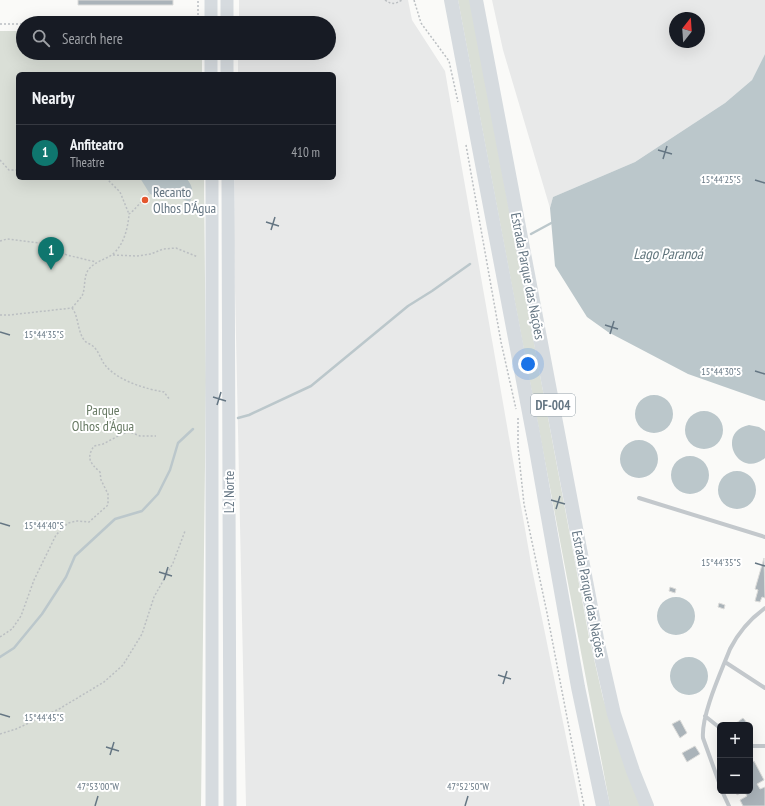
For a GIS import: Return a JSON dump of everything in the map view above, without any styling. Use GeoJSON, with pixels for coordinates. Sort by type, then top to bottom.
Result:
{"type":"FeatureCollection","features":[{"type":"Feature","properties":{"kind":"highway","name":"Estrada Parque das Nações"},"geometry":{"type":"LineString","coordinates":[[451,0],[536,444],[578,687],[603,806]]}},
{"type":"Feature","properties":{"kind":"highway","name":"Estrada Parque das Nações"},"geometry":{"type":"LineString","coordinates":[[476,0],[598,644],[614,714],[633,772],[647,806]]}},
{"type":"Feature","properties":{"kind":"main road"},"geometry":{"type":"LineString","coordinates":[[211,0],[211,16]]}},
{"type":"Feature","properties":{"kind":"main road"},"geometry":{"type":"LineString","coordinates":[[226,0],[227,16]]}},
{"type":"Feature","properties":{"kind":"main road"},"geometry":{"type":"LineString","coordinates":[[211,60],[211,72]]}},
{"type":"Feature","properties":{"kind":"main road"},"geometry":{"type":"LineString","coordinates":[[227,60],[227,72]]}},
{"type":"Feature","properties":{"kind":"main road","name":"L2 Norte"},"geometry":{"type":"LineString","coordinates":[[212,180],[212,806]]}},
{"type":"Feature","properties":{"kind":"main road","name":"L2 Norte"},"geometry":{"type":"LineString","coordinates":[[228,180],[230,806]]}},
{"type":"Feature","properties":{"kind":"lane"},"geometry":{"type":"LineString","coordinates":[[639,498],[765,537]]}},
{"type":"Feature","properties":{"kind":"lane"},"geometry":{"type":"LineString","coordinates":[[717,777],[703,738],[705,716],[735,639],[755,616],[765,608]]}},
{"type":"Feature","properties":{"kind":"lane"},"geometry":{"type":"LineString","coordinates":[[725,662],[765,688]]}},
{"type":"Feature","properties":{"kind":"lane"},"geometry":{"type":"LineString","coordinates":[[705,716],[717,726]]}},
{"type":"Feature","properties":{"kind":"lane"},"geometry":{"type":"LineString","coordinates":[[753,746],[765,746]]}},
{"type":"Feature","properties":{"kind":"lane"},"geometry":{"type":"LineString","coordinates":[[723,794],[728,806]]}},
{"type":"Feature","properties":{"kind":"path"},"geometry":{"type":"LineString","coordinates":[[198,0],[198,16]]}},
{"type":"Feature","properties":{"kind":"path"},"geometry":{"type":"LineString","coordinates":[[385,0],[392,4],[396,4],[402,0]]}},
{"type":"Feature","properties":{"kind":"path"},"geometry":{"type":"LineString","coordinates":[[414,0],[421,23],[449,61],[459,105]]}},
{"type":"Feature","properties":{"kind":"path"},"geometry":{"type":"LineString","coordinates":[[0,24],[16,24]]}},
{"type":"Feature","properties":{"kind":"path"},"geometry":{"type":"LineString","coordinates":[[466,143],[501,342],[516,409]]}},
{"type":"Feature","properties":{"kind":"path"},"geometry":{"type":"LineString","coordinates":[[0,160],[9,170],[16,170]]}},
{"type":"Feature","properties":{"kind":"path"},"geometry":{"type":"LineString","coordinates":[[0,315],[9,316],[72,308],[83,295],[84,283],[88,270],[96,262],[112,255],[120,248],[128,224],[129,214],[120,192],[108,180]]}},
{"type":"Feature","properties":{"kind":"path"},"geometry":{"type":"LineString","coordinates":[[129,214],[135,210],[139,203],[149,194]]}},
{"type":"Feature","properties":{"kind":"path"},"geometry":{"type":"LineString","coordinates":[[0,240],[7,239],[40,243],[67,255],[96,262]]}},
{"type":"Feature","properties":{"kind":"path"},"geometry":{"type":"LineString","coordinates":[[112,255],[137,256],[151,254],[163,249],[176,248],[198,257]]}},
{"type":"Feature","properties":{"kind":"path"},"geometry":{"type":"LineString","coordinates":[[72,308],[76,314],[78,327],[84,340],[95,347],[106,366],[118,376],[148,389],[164,392],[170,400]]}},
{"type":"Feature","properties":{"kind":"path"},"geometry":{"type":"LineString","coordinates":[[518,416],[518,447],[524,504],[584,806]]}},
{"type":"Feature","properties":{"kind":"path"},"geometry":{"type":"LineString","coordinates":[[0,637],[12,629],[21,616],[34,580],[56,534],[68,523],[76,521],[89,522],[108,505],[108,494],[101,480],[100,472],[94,467],[90,459],[90,452],[94,446],[103,444],[122,434],[130,432],[140,436],[156,436]]}},
{"type":"Feature","properties":{"kind":"path"},"geometry":{"type":"LineString","coordinates":[[0,734],[16,729],[60,709],[104,682],[122,665],[142,634],[154,597],[173,563],[185,531]]}},
{"type":"Feature","properties":{"kind":"shaded area"},"geometry":{"type":"Polygon","coordinates":[[[239,0],[408,0],[412,20],[445,71],[532,569],[580,806],[246,806],[234,243],[235,180],[336,180],[336,72],[238,72],[238,60],[336,60],[336,16],[239,16],[239,0]]]}},
{"type":"Feature","properties":{"kind":"shaded area"},"geometry":{"type":"Polygon","coordinates":[[[492,0],[765,0],[765,54],[752,80],[725,103],[635,162],[553,197],[550,208],[503,50],[492,0]]]}},
{"type":"Feature","properties":{"kind":"green space"},"geometry":{"type":"Polygon","coordinates":[[[458,0],[470,0],[589,637],[603,698],[622,755],[642,806],[610,806],[458,0]]]}},
{"type":"Feature","properties":{"kind":"green space","name":"Parque Olhos d'Água"},"geometry":{"type":"Polygon","coordinates":[[[0,31],[16,31],[16,60],[202,60],[202,72],[16,72],[16,180],[204,180],[206,381],[201,806],[0,806],[0,31]]]}},
{"type":"Feature","properties":{"kind":"water","name":"Lago Paranoá"},"geometry":{"type":"Polygon","coordinates":[[[765,54],[765,401],[688,374],[608,332],[587,317],[555,266],[550,208],[553,197],[635,162],[725,103],[752,80],[765,54]]]}},
{"type":"Feature","properties":{"kind":"water"},"geometry":{"type":"Polygon","coordinates":[[[141,180],[187,180],[192,189],[190,202],[172,195],[161,198],[150,194],[141,180]]]}},
{"type":"Feature","properties":{"kind":"water"},"geometry":{"type":"Polygon","coordinates":[[[650,395],[658,395],[668,400],[672,407],[672,421],[668,428],[658,433],[650,433],[640,428],[638,425],[635,418],[635,410],[640,400],[643,398],[650,395]]]}},
{"type":"Feature","properties":{"kind":"water"},"geometry":{"type":"Polygon","coordinates":[[[700,411],[708,411],[718,416],[722,423],[722,437],[718,444],[708,449],[700,449],[690,444],[688,441],[685,434],[685,426],[690,416],[693,414],[700,411]]]}},
{"type":"Feature","properties":{"kind":"water"},"geometry":{"type":"Polygon","coordinates":[[[749,425],[759,427],[765,431],[765,458],[755,463],[746,463],[739,459],[734,452],[732,444],[733,436],[739,429],[749,425]]]}},
{"type":"Feature","properties":{"kind":"water"},"geometry":{"type":"Polygon","coordinates":[[[635,440],[643,440],[653,445],[657,452],[657,466],[653,473],[643,478],[635,478],[625,473],[623,470],[620,463],[620,455],[625,445],[628,443],[635,440]]]}},
{"type":"Feature","properties":{"kind":"water"},"geometry":{"type":"Polygon","coordinates":[[[686,456],[694,456],[704,461],[708,468],[708,482],[704,489],[694,494],[686,494],[676,489],[674,486],[671,479],[671,471],[676,461],[679,459],[686,456]]]}},
{"type":"Feature","properties":{"kind":"water"},"geometry":{"type":"Polygon","coordinates":[[[733,471],[741,471],[751,476],[755,483],[755,497],[751,504],[741,509],[733,509],[723,504],[721,501],[718,494],[718,486],[723,476],[726,474],[733,471]]]}},
{"type":"Feature","properties":{"kind":"water"},"geometry":{"type":"Polygon","coordinates":[[[672,597],[680,597],[690,602],[694,609],[694,623],[690,630],[680,635],[672,635],[662,630],[660,627],[657,620],[657,612],[662,602],[665,600],[672,597]]]}},
{"type":"Feature","properties":{"kind":"water"},"geometry":{"type":"Polygon","coordinates":[[[685,657],[693,657],[703,662],[707,669],[707,683],[703,690],[693,695],[685,695],[675,690],[673,687],[670,680],[670,672],[675,662],[678,660],[685,657]]]}},
{"type":"Feature","properties":{"kind":"building"},"geometry":{"type":"Polygon","coordinates":[[[78,0],[173,0],[173,5],[78,5],[78,0]]]}},
{"type":"Feature","properties":{"kind":"building"},"geometry":{"type":"Polygon","coordinates":[[[764,558],[765,598],[762,597],[760,602],[755,601],[758,590],[755,589],[764,558]]]}},
{"type":"Feature","properties":{"kind":"building"},"geometry":{"type":"Polygon","coordinates":[[[670,587],[676,589],[675,593],[669,591],[670,587]]]}},
{"type":"Feature","properties":{"kind":"building"},"geometry":{"type":"Polygon","coordinates":[[[719,603],[725,605],[724,609],[718,607],[719,603]]]}},
{"type":"Feature","properties":{"kind":"building"},"geometry":{"type":"Polygon","coordinates":[[[743,718],[746,722],[738,722],[743,718]]]}},
{"type":"Feature","properties":{"kind":"building"},"geometry":{"type":"Polygon","coordinates":[[[680,720],[687,733],[680,738],[672,724],[680,720]]]}},
{"type":"Feature","properties":{"kind":"building"},"geometry":{"type":"Polygon","coordinates":[[[695,746],[700,754],[687,762],[682,753],[695,746]]]}},
{"type":"Feature","properties":{"kind":"building"},"geometry":{"type":"Polygon","coordinates":[[[754,761],[764,780],[757,784],[760,789],[765,787],[765,806],[743,806],[740,800],[747,796],[746,794],[753,794],[754,761]]]}},
{"type":"Feature","properties":{"kind":"waterway"},"geometry":{"type":"LineString","coordinates":[[531,234],[555,221]]}},
{"type":"Feature","properties":{"kind":"waterway"},"geometry":{"type":"LineString","coordinates":[[238,418],[249,415],[311,386],[408,306],[470,264]]}},
{"type":"Feature","properties":{"kind":"waterway"},"geometry":{"type":"LineString","coordinates":[[0,657],[14,648],[42,614],[66,577],[75,556],[115,519],[142,511],[158,494],[170,470],[178,443],[193,429]]}},
{"type":"Feature","properties":{"kind":"place","name":"Recanto Olhos D'Água"},"geometry":{"type":"Point","coordinates":[145,200]}},
{"type":"Feature","properties":{"kind":"place","name":"Anfiteatro"},"geometry":{"type":"Point","coordinates":[51,270]}}]}
